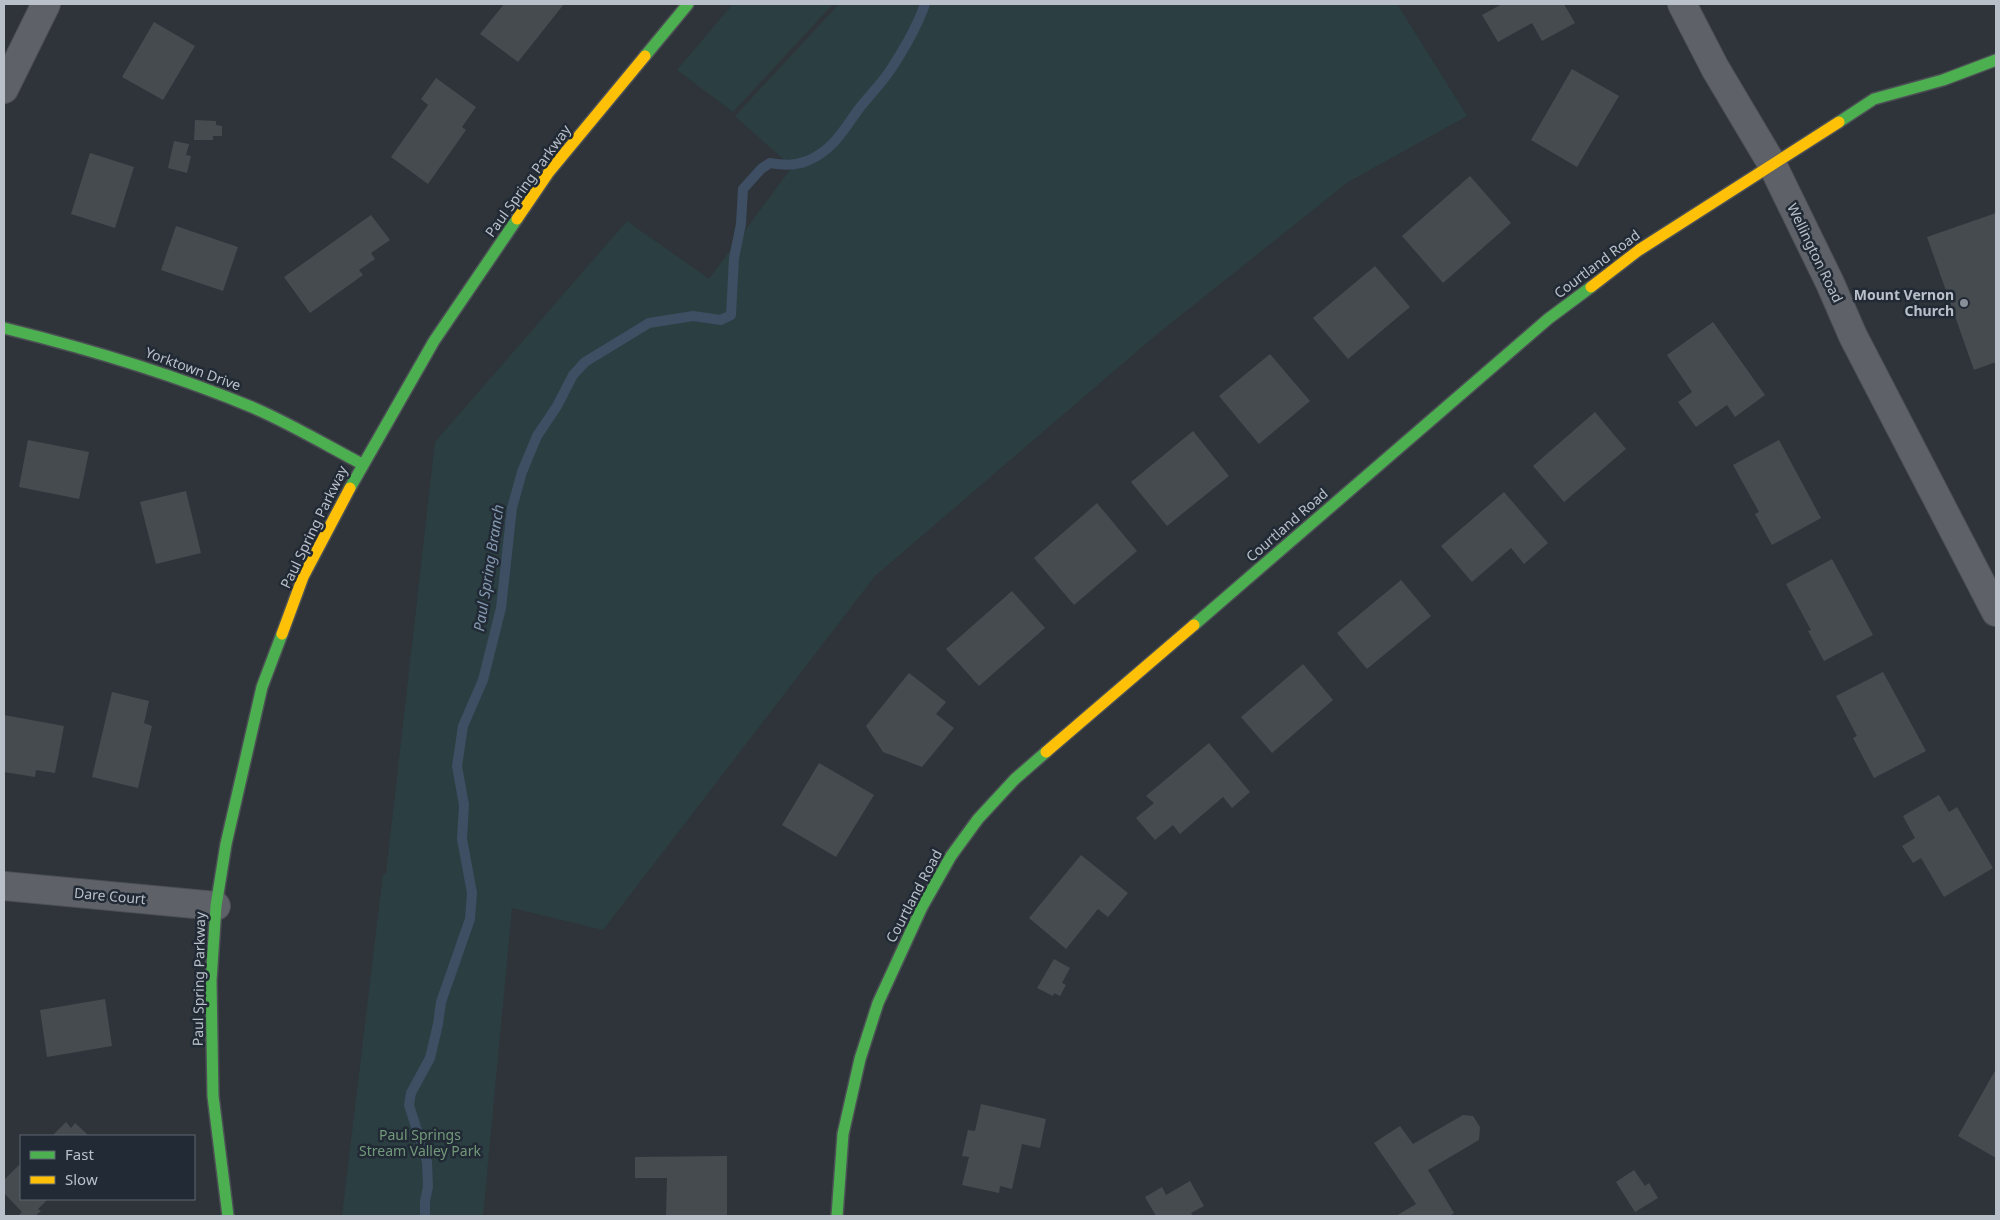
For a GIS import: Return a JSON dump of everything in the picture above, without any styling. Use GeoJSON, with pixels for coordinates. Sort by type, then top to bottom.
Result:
{"type":"FeatureCollection","features":[{"type":"Feature","properties":{"kind":"street"},"geometry":{"type":"LineString","coordinates":[[4,89],[46,4]]}},
{"type":"Feature","properties":{"kind":"street","name":"Paul Spring Parkway"},"geometry":{"type":"LineString","coordinates":[[228,1216],[213,1096],[211,980],[216,906],[226,844],[262,686],[303,577],[362,464],[434,341],[549,172],[688,4]]}},
{"type":"Feature","properties":{"kind":"street","name":"Wellington Road"},"geometry":{"type":"LineString","coordinates":[[1682,4],[1715,68],[1772,164],[1854,336],[1996,612]]}},
{"type":"Feature","properties":{"kind":"street","name":"Courtland Road"},"geometry":{"type":"LineString","coordinates":[[837,1216],[844,1134],[860,1059],[878,1003],[922,907],[951,856],[978,819],[1015,779],[1548,320],[1639,250],[1874,99],[1943,80],[1996,60]]}},
{"type":"Feature","properties":{"kind":"street","name":"Yorktown Drive"},"geometry":{"type":"LineString","coordinates":[[4,328],[70,344],[185,380],[256,409],[362,464]]}},
{"type":"Feature","properties":{"kind":"street","name":"Dare Court"},"geometry":{"type":"LineString","coordinates":[[4,886],[216,906]]}},
{"type":"Feature","properties":{"kind":"green space"},"geometry":{"type":"Polygon","coordinates":[[[733,4],[833,4],[733,112],[677,70],[733,4]]]}},
{"type":"Feature","properties":{"kind":"green space","name":"Paul Springs Stream Valley Park"},"geometry":{"type":"Polygon","coordinates":[[[839,4],[1397,4],[1467,116],[1348,182],[1156,335],[875,576],[603,930],[512,908],[483,1216],[342,1216],[383,874],[386,874],[435,442],[627,221],[709,279],[792,167],[735,116],[839,4]]]}},
{"type":"Feature","properties":{"kind":"building"},"geometry":{"type":"Polygon","coordinates":[[[504,4],[564,4],[518,62],[480,34],[504,4]]]}},
{"type":"Feature","properties":{"kind":"building"},"geometry":{"type":"Polygon","coordinates":[[[1502,4],[1564,4],[1575,23],[1542,41],[1532,23],[1498,42],[1482,15],[1502,4]]]}},
{"type":"Feature","properties":{"kind":"building"},"geometry":{"type":"Polygon","coordinates":[[[154,22],[195,46],[163,100],[122,77],[154,22]]]}},
{"type":"Feature","properties":{"kind":"building"},"geometry":{"type":"Polygon","coordinates":[[[1572,69],[1619,96],[1577,167],[1531,140],[1572,69]]]}},
{"type":"Feature","properties":{"kind":"building"},"geometry":{"type":"Polygon","coordinates":[[[436,78],[476,107],[462,127],[466,130],[428,184],[391,157],[428,105],[421,99],[436,78]]]}},
{"type":"Feature","properties":{"kind":"building"},"geometry":{"type":"Polygon","coordinates":[[[195,120],[216,121],[216,125],[222,126],[222,136],[213,136],[213,140],[194,140],[195,120]]]}},
{"type":"Feature","properties":{"kind":"building"},"geometry":{"type":"Polygon","coordinates":[[[174,141],[189,144],[186,155],[191,156],[187,173],[168,168],[174,141]]]}},
{"type":"Feature","properties":{"kind":"building"},"geometry":{"type":"Polygon","coordinates":[[[90,153],[134,167],[115,228],[71,214],[90,153]]]}},
{"type":"Feature","properties":{"kind":"building"},"geometry":{"type":"Polygon","coordinates":[[[1470,176],[1511,223],[1443,283],[1402,236],[1470,176]]]}},
{"type":"Feature","properties":{"kind":"building"},"geometry":{"type":"Polygon","coordinates":[[[1996,213],[1996,362],[1974,370],[1927,237],[1996,213]]]}},
{"type":"Feature","properties":{"kind":"building"},"geometry":{"type":"Polygon","coordinates":[[[371,215],[390,240],[371,253],[375,259],[359,270],[363,275],[310,313],[284,277],[371,215]]]}},
{"type":"Feature","properties":{"kind":"building"},"geometry":{"type":"Polygon","coordinates":[[[176,226],[238,247],[223,291],[161,270],[176,226]]]}},
{"type":"Feature","properties":{"kind":"building"},"geometry":{"type":"Polygon","coordinates":[[[1375,266],[1410,307],[1348,359],[1313,318],[1375,266]]]}},
{"type":"Feature","properties":{"kind":"building"},"geometry":{"type":"Polygon","coordinates":[[[1713,322],[1765,395],[1735,417],[1727,405],[1696,427],[1678,402],[1692,392],[1667,355],[1713,322]]]}},
{"type":"Feature","properties":{"kind":"building"},"geometry":{"type":"Polygon","coordinates":[[[1270,354],[1310,401],[1259,444],[1219,396],[1270,354]]]}},
{"type":"Feature","properties":{"kind":"building"},"geometry":{"type":"Polygon","coordinates":[[[1595,412],[1626,449],[1564,502],[1533,466],[1595,412]]]}},
{"type":"Feature","properties":{"kind":"building"},"geometry":{"type":"Polygon","coordinates":[[[1193,431],[1229,476],[1167,526],[1131,482],[1193,431]]]}},
{"type":"Feature","properties":{"kind":"building"},"geometry":{"type":"Polygon","coordinates":[[[28,440],[89,452],[79,499],[19,487],[28,440]]]}},
{"type":"Feature","properties":{"kind":"building"},"geometry":{"type":"Polygon","coordinates":[[[1779,440],[1821,518],[1772,545],[1755,514],[1759,512],[1733,465],[1779,440]]]}},
{"type":"Feature","properties":{"kind":"building"},"geometry":{"type":"Polygon","coordinates":[[[186,491],[201,553],[156,564],[140,502],[186,491]]]}},
{"type":"Feature","properties":{"kind":"building"},"geometry":{"type":"Polygon","coordinates":[[[1504,492],[1548,543],[1524,564],[1511,548],[1472,582],[1441,546],[1504,492]]]}},
{"type":"Feature","properties":{"kind":"building"},"geometry":{"type":"Polygon","coordinates":[[[1097,503],[1137,551],[1074,605],[1034,558],[1097,503]]]}},
{"type":"Feature","properties":{"kind":"building"},"geometry":{"type":"Polygon","coordinates":[[[1832,559],[1873,635],[1824,661],[1808,631],[1811,630],[1786,584],[1832,559]]]}},
{"type":"Feature","properties":{"kind":"building"},"geometry":{"type":"Polygon","coordinates":[[[1401,580],[1431,616],[1367,669],[1337,633],[1401,580]]]}},
{"type":"Feature","properties":{"kind":"building"},"geometry":{"type":"Polygon","coordinates":[[[1012,591],[1045,628],[979,686],[946,649],[1012,591]]]}},
{"type":"Feature","properties":{"kind":"building"},"geometry":{"type":"Polygon","coordinates":[[[1303,664],[1333,700],[1272,753],[1241,717],[1303,664]]]}},
{"type":"Feature","properties":{"kind":"building"},"geometry":{"type":"Polygon","coordinates":[[[1883,672],[1926,751],[1874,778],[1853,738],[1857,736],[1836,696],[1883,672]]]}},
{"type":"Feature","properties":{"kind":"building"},"geometry":{"type":"Polygon","coordinates":[[[909,673],[946,702],[936,714],[954,728],[922,767],[883,752],[866,726],[909,673]]]}},
{"type":"Feature","properties":{"kind":"building"},"geometry":{"type":"Polygon","coordinates":[[[112,692],[149,701],[144,723],[152,726],[138,788],[92,777],[112,692]]]}},
{"type":"Feature","properties":{"kind":"building"},"geometry":{"type":"Polygon","coordinates":[[[4,715],[64,726],[55,773],[36,770],[35,777],[4,772],[4,715]]]}},
{"type":"Feature","properties":{"kind":"building"},"geometry":{"type":"Polygon","coordinates":[[[1209,743],[1250,792],[1232,808],[1223,797],[1180,834],[1173,825],[1155,840],[1136,818],[1154,803],[1146,796],[1209,743]]]}},
{"type":"Feature","properties":{"kind":"building"},"geometry":{"type":"Polygon","coordinates":[[[819,763],[874,795],[836,857],[782,825],[819,763]]]}},
{"type":"Feature","properties":{"kind":"building"},"geometry":{"type":"Polygon","coordinates":[[[1939,795],[1949,812],[1957,807],[1993,868],[1944,897],[1921,858],[1913,863],[1902,846],[1915,838],[1903,816],[1939,795]]]}},
{"type":"Feature","properties":{"kind":"building"},"geometry":{"type":"Polygon","coordinates":[[[1081,855],[1128,893],[1108,917],[1098,909],[1066,949],[1029,918],[1081,855]]]}},
{"type":"Feature","properties":{"kind":"building"},"geometry":{"type":"Polygon","coordinates":[[[1054,959],[1070,968],[1062,983],[1066,985],[1060,996],[1054,993],[1053,996],[1037,988],[1054,959]]]}},
{"type":"Feature","properties":{"kind":"building"},"geometry":{"type":"Polygon","coordinates":[[[105,999],[112,1046],[47,1057],[40,1010],[105,999]]]}},
{"type":"Feature","properties":{"kind":"building"},"geometry":{"type":"Polygon","coordinates":[[[1996,1069],[1996,1158],[1958,1136],[1996,1069]]]}},
{"type":"Feature","properties":{"kind":"building"},"geometry":{"type":"Polygon","coordinates":[[[981,1104],[1046,1119],[1040,1148],[1022,1144],[1012,1189],[1000,1186],[999,1193],[962,1185],[969,1157],[962,1156],[968,1130],[975,1131],[981,1104]]]}},
{"type":"Feature","properties":{"kind":"building"},"geometry":{"type":"Polygon","coordinates":[[[1463,1115],[1473,1116],[1480,1127],[1479,1140],[1428,1170],[1454,1213],[1450,1216],[1396,1216],[1416,1204],[1374,1143],[1400,1126],[1413,1144],[1463,1115]]]}},
{"type":"Feature","properties":{"kind":"building"},"geometry":{"type":"Polygon","coordinates":[[[66,1122],[71,1128],[75,1123],[88,1135],[53,1135],[66,1122]]]}},
{"type":"Feature","properties":{"kind":"building"},"geometry":{"type":"Polygon","coordinates":[[[727,1156],[727,1216],[666,1216],[667,1178],[635,1178],[635,1157],[727,1156]]]}},
{"type":"Feature","properties":{"kind":"building"},"geometry":{"type":"Polygon","coordinates":[[[19,1165],[20,1200],[47,1200],[38,1209],[41,1211],[35,1216],[18,1216],[22,1212],[4,1193],[4,1180],[19,1165]]]}},
{"type":"Feature","properties":{"kind":"building"},"geometry":{"type":"Polygon","coordinates":[[[1634,1170],[1645,1186],[1649,1183],[1658,1198],[1635,1212],[1616,1182],[1634,1170]]]}},
{"type":"Feature","properties":{"kind":"building"},"geometry":{"type":"Polygon","coordinates":[[[1190,1181],[1204,1206],[1191,1213],[1193,1216],[1156,1216],[1145,1197],[1162,1187],[1166,1195],[1190,1181]]]}},
{"type":"Feature","properties":{"kind":"waterway","name":"Paul Spring Branch"},"geometry":{"type":"LineString","coordinates":[[425,1216],[425,1201],[428,1187],[427,1162],[409,1105],[411,1093],[430,1058],[441,1002],[470,919],[472,893],[462,839],[464,805],[457,766],[463,726],[483,680],[501,608],[512,508],[522,472],[537,436],[557,406],[573,375],[585,362],[649,323],[693,316],[721,320],[731,315],[734,258],[741,224],[743,189],[761,169],[770,163],[789,165],[802,163],[816,157],[831,146],[889,72],[909,39],[925,4]]}},
{"type":"Feature","properties":{"kind":"traffic: fast"},"geometry":{"type":"LineString","coordinates":[[645,56],[688,4]]}},
{"type":"Feature","properties":{"kind":"traffic: fast"},"geometry":{"type":"LineString","coordinates":[[1839,122],[1874,99],[1943,80],[1996,60]]}},
{"type":"Feature","properties":{"kind":"traffic: fast"},"geometry":{"type":"LineString","coordinates":[[350,488],[434,341],[517,219]]}},
{"type":"Feature","properties":{"kind":"traffic: fast"},"geometry":{"type":"LineString","coordinates":[[1194,625],[1548,319],[1591,287]]}},
{"type":"Feature","properties":{"kind":"traffic: fast"},"geometry":{"type":"LineString","coordinates":[[4,328],[130,363],[193,384],[254,408],[362,464]]}},
{"type":"Feature","properties":{"kind":"traffic: fast"},"geometry":{"type":"LineString","coordinates":[[228,1216],[213,1096],[211,981],[216,906],[226,844],[262,687],[282,634]]}},
{"type":"Feature","properties":{"kind":"traffic: fast"},"geometry":{"type":"LineString","coordinates":[[837,1216],[843,1134],[860,1059],[878,1003],[922,907],[951,856],[978,819],[1015,779],[1046,752]]}},
{"type":"Feature","properties":{"kind":"traffic: slow"},"geometry":{"type":"LineString","coordinates":[[517,219],[549,172],[645,56]]}},
{"type":"Feature","properties":{"kind":"traffic: slow"},"geometry":{"type":"LineString","coordinates":[[1591,287],[1639,250],[1839,122]]}},
{"type":"Feature","properties":{"kind":"traffic: slow"},"geometry":{"type":"LineString","coordinates":[[282,634],[303,577],[350,488]]}},
{"type":"Feature","properties":{"kind":"traffic: slow"},"geometry":{"type":"LineString","coordinates":[[1046,752],[1194,625]]}},
{"type":"Feature","properties":{"kind":"place","name":"Mount Vernon Church"},"geometry":{"type":"Point","coordinates":[1964,303]}}]}
